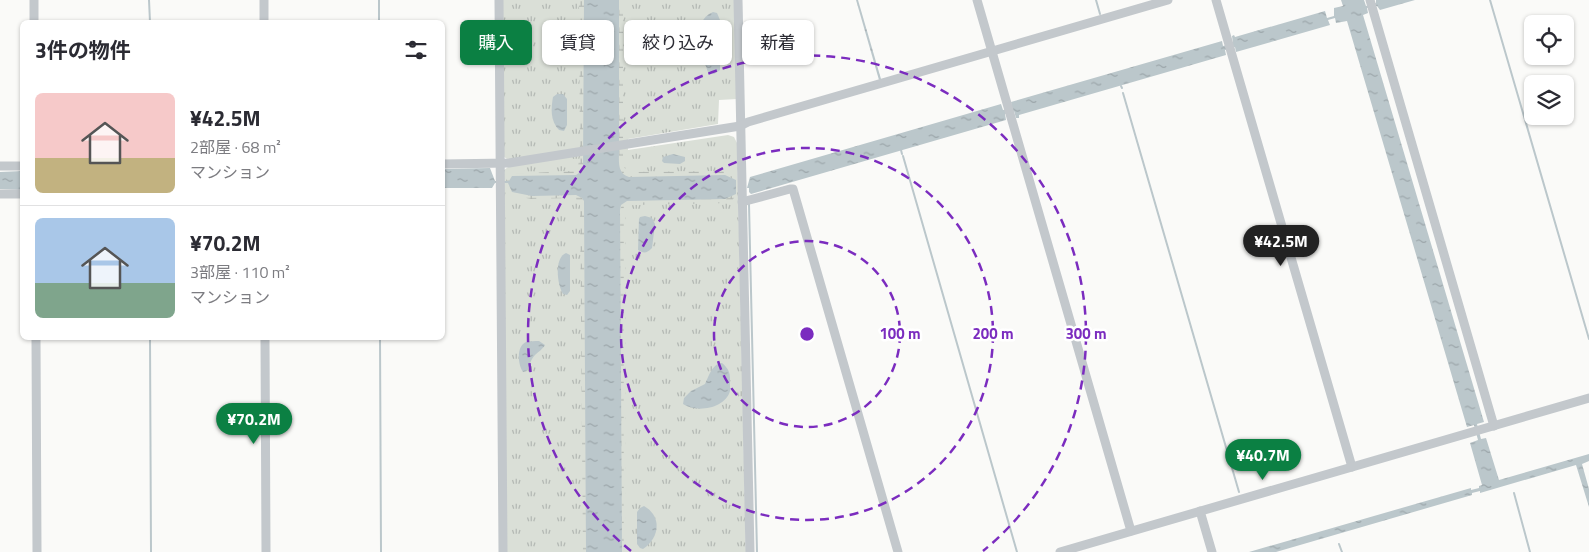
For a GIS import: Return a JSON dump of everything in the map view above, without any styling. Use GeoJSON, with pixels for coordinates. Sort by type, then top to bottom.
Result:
{"type":"FeatureCollection","features":[{"type":"Feature","properties":{"kind":"street"},"geometry":{"type":"LineString","coordinates":[[34,0],[34,20]]}},
{"type":"Feature","properties":{"kind":"street"},"geometry":{"type":"LineString","coordinates":[[264,0],[264,20]]}},
{"type":"Feature","properties":{"kind":"street"},"geometry":{"type":"LineString","coordinates":[[499,0],[503,552]]}},
{"type":"Feature","properties":{"kind":"street"},"geometry":{"type":"LineString","coordinates":[[738,0],[750,552]]}},
{"type":"Feature","properties":{"kind":"street"},"geometry":{"type":"LineString","coordinates":[[977,0],[1131,532]]}},
{"type":"Feature","properties":{"kind":"street"},"geometry":{"type":"LineString","coordinates":[[445,164],[500,163],[740,126],[748,122],[1168,0]]}},
{"type":"Feature","properties":{"kind":"street"},"geometry":{"type":"LineString","coordinates":[[1216,0],[1352,467]]}},
{"type":"Feature","properties":{"kind":"street"},"geometry":{"type":"LineString","coordinates":[[1370,0],[1494,426]]}},
{"type":"Feature","properties":{"kind":"street"},"geometry":{"type":"LineString","coordinates":[[0,166],[20,166]]}},
{"type":"Feature","properties":{"kind":"street"},"geometry":{"type":"LineString","coordinates":[[742,202],[790,189],[793,190],[898,552]]}},
{"type":"Feature","properties":{"kind":"street"},"geometry":{"type":"LineString","coordinates":[[0,194],[20,194]]}},
{"type":"Feature","properties":{"kind":"street"},"geometry":{"type":"LineString","coordinates":[[36,340],[37,552]]}},
{"type":"Feature","properties":{"kind":"street"},"geometry":{"type":"LineString","coordinates":[[265,340],[266,552]]}},
{"type":"Feature","properties":{"kind":"street"},"geometry":{"type":"LineString","coordinates":[[1060,552],[1589,398]]}},
{"type":"Feature","properties":{"kind":"street"},"geometry":{"type":"LineString","coordinates":[[1200,511],[1212,552]]}},
{"type":"Feature","properties":{"kind":"green space"},"geometry":{"type":"Polygon","coordinates":[[[502,0],[735,0],[737,99],[719,100],[718,124],[628,139],[628,150],[728,135],[734,137],[737,143],[746,552],[504,552],[503,171],[508,167],[507,159],[503,156],[502,65],[532,65],[532,20],[502,20],[502,0]]]}},
{"type":"Feature","properties":{"kind":"green space"},"geometry":{"type":"Polygon","coordinates":[[[579,0],[584,0],[584,20],[579,20],[579,0]]]}},
{"type":"Feature","properties":{"kind":"green space"},"geometry":{"type":"Polygon","coordinates":[[[619,0],[623,0],[623,166],[628,172],[726,171],[736,180],[725,175],[629,177],[622,173],[619,159],[619,0]]]}},
{"type":"Feature","properties":{"kind":"green space"},"geometry":{"type":"Polygon","coordinates":[[[579,65],[584,65],[583,170],[576,175],[512,176],[509,181],[506,181],[509,174],[573,171],[578,166],[580,156],[579,65]]]}},
{"type":"Feature","properties":{"kind":"green space"},"geometry":{"type":"Polygon","coordinates":[[[506,183],[509,183],[512,192],[532,196],[576,195],[584,201],[586,552],[583,552],[580,205],[577,200],[571,198],[531,199],[508,194],[506,183]]]}},
{"type":"Feature","properties":{"kind":"green space"},"geometry":{"type":"Polygon","coordinates":[[[736,194],[731,203],[633,205],[628,207],[625,212],[626,552],[622,552],[620,210],[627,201],[725,199],[736,194]]]}},
{"type":"Feature","properties":{"kind":"water"},"geometry":{"type":"Polygon","coordinates":[[[584,0],[619,0],[619,159],[622,173],[629,177],[725,175],[736,180],[736,194],[725,199],[627,201],[621,205],[622,552],[586,552],[584,201],[576,195],[532,196],[512,192],[508,183],[495,183],[492,188],[445,188],[445,169],[490,168],[495,181],[509,181],[512,176],[576,175],[583,170],[584,65],[614,65],[614,20],[584,20],[584,0]]]}},
{"type":"Feature","properties":{"kind":"water"},"geometry":{"type":"Polygon","coordinates":[[[856,0],[858,0],[881,79],[879,80],[856,0]]]}},
{"type":"Feature","properties":{"kind":"water"},"geometry":{"type":"Polygon","coordinates":[[[1341,0],[1364,0],[1366,6],[1376,3],[1376,0],[1415,0],[1380,10],[1377,6],[1367,8],[1368,13],[1363,15],[1484,422],[1477,424],[1481,439],[1486,438],[1499,480],[1589,454],[1589,461],[1582,464],[1589,489],[1589,507],[1576,465],[1480,493],[1480,491],[1472,493],[1472,495],[1276,552],[1249,552],[1471,488],[1471,490],[1479,488],[1482,485],[1470,443],[1478,440],[1474,425],[1467,427],[1347,21],[1336,23],[1335,18],[1328,20],[1330,25],[1236,52],[1235,47],[1225,50],[1226,55],[1019,115],[1019,118],[1016,118],[1014,111],[1005,114],[1006,120],[751,194],[749,188],[747,188],[750,177],[1001,104],[1003,110],[1012,108],[1011,102],[1222,41],[1223,46],[1233,43],[1232,36],[1234,35],[1235,37],[1325,11],[1327,18],[1334,16],[1334,8],[1343,6],[1341,0]]]}},
{"type":"Feature","properties":{"kind":"water"},"geometry":{"type":"Polygon","coordinates":[[[713,12],[717,13],[720,20],[704,20],[713,12]]]}},
{"type":"Feature","properties":{"kind":"water"},"geometry":{"type":"Polygon","coordinates":[[[706,65],[720,65],[720,70],[714,74],[708,72],[706,65]]]}},
{"type":"Feature","properties":{"kind":"water"},"geometry":{"type":"Polygon","coordinates":[[[557,94],[563,94],[567,99],[567,125],[564,131],[559,130],[553,119],[553,97],[557,94]]]}},
{"type":"Feature","properties":{"kind":"water"},"geometry":{"type":"Polygon","coordinates":[[[673,154],[685,157],[685,161],[680,164],[664,163],[662,161],[663,157],[673,154]]]}},
{"type":"Feature","properties":{"kind":"water"},"geometry":{"type":"Polygon","coordinates":[[[20,171],[20,190],[0,189],[0,172],[20,171]]]}},
{"type":"Feature","properties":{"kind":"water"},"geometry":{"type":"Polygon","coordinates":[[[645,216],[652,218],[655,224],[652,248],[647,252],[638,250],[639,219],[645,216]]]}},
{"type":"Feature","properties":{"kind":"water"},"geometry":{"type":"Polygon","coordinates":[[[566,253],[570,255],[570,291],[567,295],[563,294],[558,278],[558,266],[562,256],[566,253]]]}},
{"type":"Feature","properties":{"kind":"water"},"geometry":{"type":"Polygon","coordinates":[[[539,341],[545,345],[534,357],[527,371],[523,372],[519,360],[521,347],[526,342],[539,341]]]}},
{"type":"Feature","properties":{"kind":"water"},"geometry":{"type":"Polygon","coordinates":[[[722,363],[730,374],[730,391],[727,397],[722,402],[709,408],[695,408],[683,404],[684,398],[691,391],[705,384],[713,368],[722,363]]]}},
{"type":"Feature","properties":{"kind":"water"},"geometry":{"type":"Polygon","coordinates":[[[644,506],[654,515],[657,527],[653,539],[643,549],[637,544],[637,512],[644,506]]]}},
{"type":"Feature","properties":{"kind":"waterway"},"geometry":{"type":"LineString","coordinates":[[149,0],[150,20]]}},
{"type":"Feature","properties":{"kind":"waterway"},"geometry":{"type":"LineString","coordinates":[[379,0],[379,20]]}},
{"type":"Feature","properties":{"kind":"waterway"},"geometry":{"type":"LineString","coordinates":[[1096,0],[1100,14]]}},
{"type":"Feature","properties":{"kind":"waterway"},"geometry":{"type":"LineString","coordinates":[[1490,0],[1589,339]]}},
{"type":"Feature","properties":{"kind":"waterway"},"geometry":{"type":"LineString","coordinates":[[1123,93],[1239,492]]}},
{"type":"Feature","properties":{"kind":"waterway"},"geometry":{"type":"LineString","coordinates":[[901,150],[902,154]]}},
{"type":"Feature","properties":{"kind":"waterway"},"geometry":{"type":"LineString","coordinates":[[903,156],[1017,552]]}},
{"type":"Feature","properties":{"kind":"waterway"},"geometry":{"type":"LineString","coordinates":[[749,204],[757,552]]}},
{"type":"Feature","properties":{"kind":"waterway"},"geometry":{"type":"LineString","coordinates":[[150,340],[151,552]]}},
{"type":"Feature","properties":{"kind":"waterway"},"geometry":{"type":"LineString","coordinates":[[380,340],[381,552]]}},
{"type":"Feature","properties":{"kind":"waterway"},"geometry":{"type":"LineString","coordinates":[[1514,493],[1530,552]]}},
{"type":"Feature","properties":{"kind":"waterway"},"geometry":{"type":"LineString","coordinates":[[1339,544],[1342,552]]}}]}
